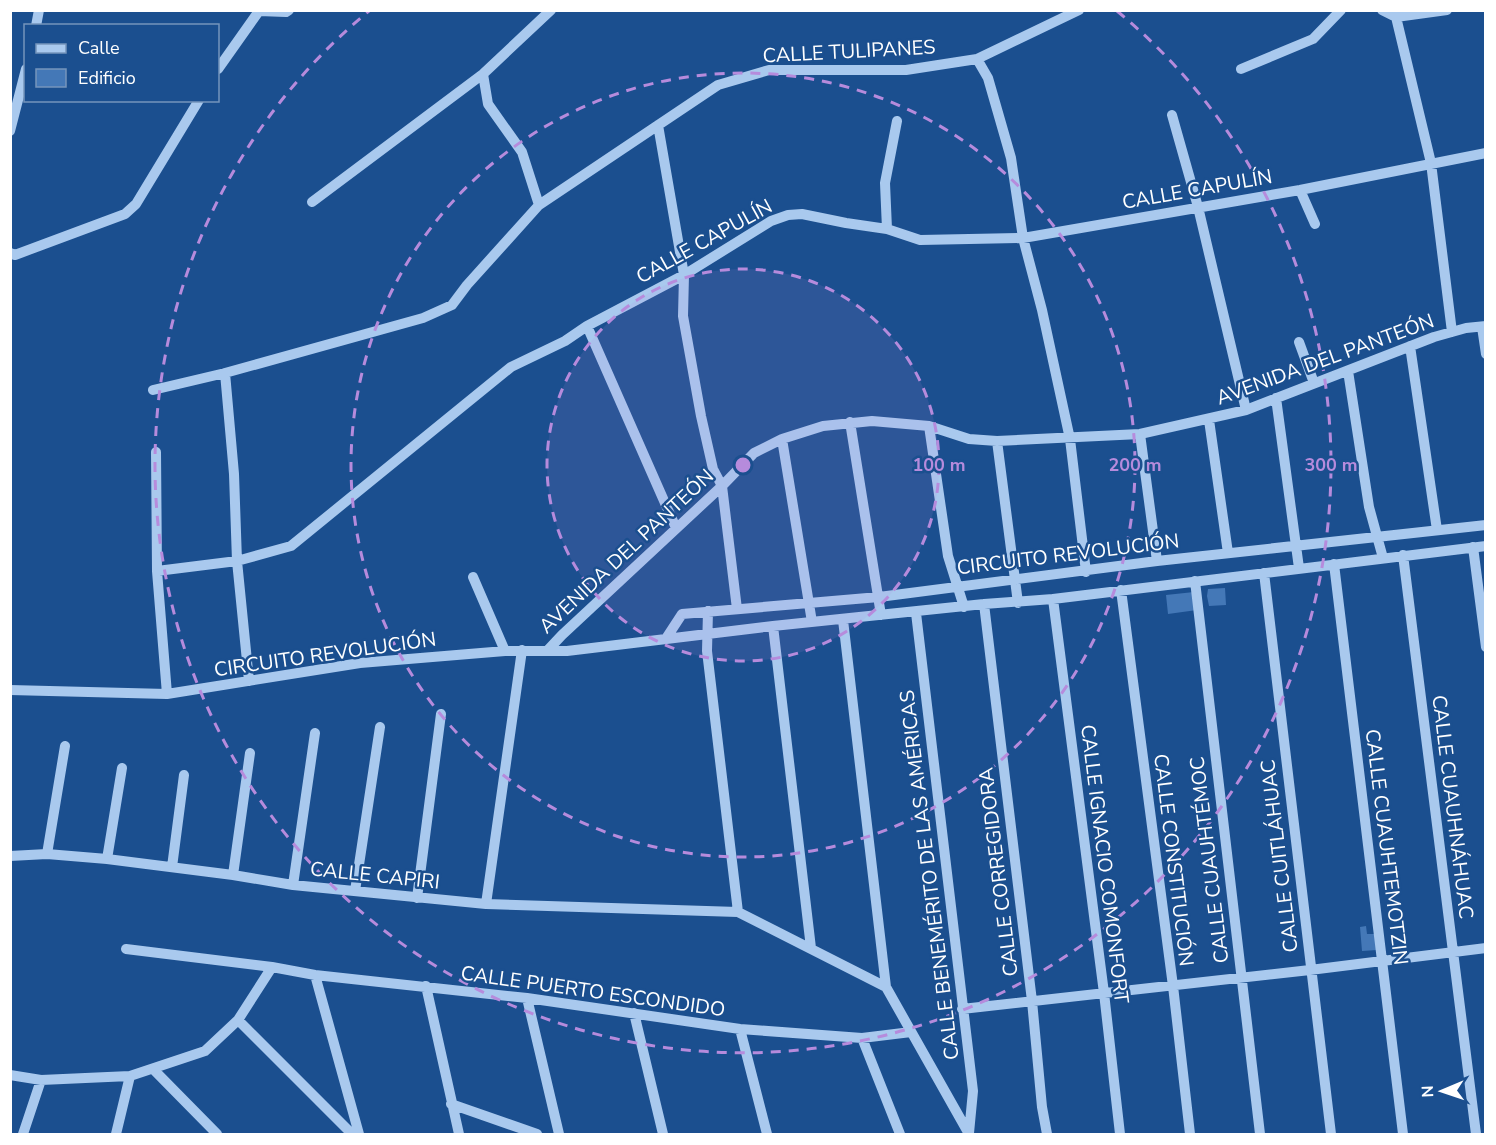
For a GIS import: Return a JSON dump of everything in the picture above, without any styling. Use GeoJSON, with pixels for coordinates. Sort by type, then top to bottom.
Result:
{"type":"FeatureCollection","features":[{"type":"Feature","properties":{"kind":"street"},"geometry":{"type":"LineString","coordinates":[[219,68],[259,11],[286,12],[289,10]]}},
{"type":"Feature","properties":{"kind":"street"},"geometry":{"type":"LineString","coordinates":[[312,202],[483,74],[551,10]]}},
{"type":"Feature","properties":{"kind":"street","name":"CALLE TULIPANES"},"geometry":{"type":"LineString","coordinates":[[153,390],[225,373],[423,318],[452,305],[538,205],[718,85],[769,70],[906,70],[977,59],[1079,10]]}},
{"type":"Feature","properties":{"kind":"street"},"geometry":{"type":"LineString","coordinates":[[1241,69],[1313,39],[1341,10]]}},
{"type":"Feature","properties":{"kind":"street"},"geometry":{"type":"LineString","coordinates":[[1382,10],[1396,17],[1447,10]]}},
{"type":"Feature","properties":{"kind":"street"},"geometry":{"type":"LineString","coordinates":[[1396,17],[1431,162],[1452,332]]}},
{"type":"Feature","properties":{"kind":"street"},"geometry":{"type":"LineString","coordinates":[[977,59],[988,78],[1011,158],[1023,238],[1042,310],[1070,439],[1086,572]]}},
{"type":"Feature","properties":{"kind":"street"},"geometry":{"type":"LineString","coordinates":[[483,74],[488,104],[522,152],[538,205]]}},
{"type":"Feature","properties":{"kind":"street"},"geometry":{"type":"LineString","coordinates":[[10,131],[24,77]]}},
{"type":"Feature","properties":{"kind":"street"},"geometry":{"type":"LineString","coordinates":[[10,253],[15,255],[125,214],[136,204],[198,102]]}},
{"type":"Feature","properties":{"kind":"street"},"geometry":{"type":"LineString","coordinates":[[1172,115],[1198,207],[1246,410]]}},
{"type":"Feature","properties":{"kind":"street"},"geometry":{"type":"LineString","coordinates":[[887,229],[885,183],[897,121]]}},
{"type":"Feature","properties":{"kind":"street"},"geometry":{"type":"LineString","coordinates":[[658,125],[684,275],[683,316],[712,469],[723,486],[737,609]]}},
{"type":"Feature","properties":{"kind":"street","name":"CALLE CAPULÍN"},"geometry":{"type":"LineString","coordinates":[[157,571],[237,561],[291,546],[511,367],[565,341],[587,326],[684,275],[771,221],[788,215],[802,214],[846,224],[887,229],[920,240],[1023,238],[1300,190],[1485,153]]}},
{"type":"Feature","properties":{"kind":"street"},"geometry":{"type":"LineString","coordinates":[[1300,190],[1315,224]]}},
{"type":"Feature","properties":{"kind":"street"},"geometry":{"type":"LineString","coordinates":[[587,326],[676,528]]}},
{"type":"Feature","properties":{"kind":"street"},"geometry":{"type":"LineString","coordinates":[[1484,326],[1485,354]]}},
{"type":"Feature","properties":{"kind":"street","name":"AVENIDA DEL PANTEÓN"},"geometry":{"type":"LineString","coordinates":[[546,651],[723,486],[754,453],[782,439],[823,426],[850,422],[929,426],[969,439],[997,441],[1140,434],[1246,410],[1410,346],[1452,332],[1484,326]]}},
{"type":"Feature","properties":{"kind":"street"},"geometry":{"type":"LineString","coordinates":[[1299,342],[1314,383]]}},
{"type":"Feature","properties":{"kind":"street"},"geometry":{"type":"LineString","coordinates":[[1410,346],[1437,530]]}},
{"type":"Feature","properties":{"kind":"street"},"geometry":{"type":"LineString","coordinates":[[1348,371],[1369,507],[1383,558]]}},
{"type":"Feature","properties":{"kind":"street"},"geometry":{"type":"LineString","coordinates":[[225,373],[234,474],[237,561],[249,681]]}},
{"type":"Feature","properties":{"kind":"street"},"geometry":{"type":"LineString","coordinates":[[1276,398],[1299,568]]}},
{"type":"Feature","properties":{"kind":"street"},"geometry":{"type":"LineString","coordinates":[[1209,420],[1228,553]]}},
{"type":"Feature","properties":{"kind":"street"},"geometry":{"type":"LineString","coordinates":[[850,422],[881,615]]}},
{"type":"Feature","properties":{"kind":"street"},"geometry":{"type":"LineString","coordinates":[[929,426],[948,556],[964,607]]}},
{"type":"Feature","properties":{"kind":"street"},"geometry":{"type":"LineString","coordinates":[[1140,434],[1157,561]]}},
{"type":"Feature","properties":{"kind":"street"},"geometry":{"type":"LineString","coordinates":[[782,439],[812,622]]}},
{"type":"Feature","properties":{"kind":"street"},"geometry":{"type":"LineString","coordinates":[[997,441],[1018,603]]}},
{"type":"Feature","properties":{"kind":"street"},"geometry":{"type":"LineString","coordinates":[[156,452],[157,571],[167,694]]}},
{"type":"Feature","properties":{"kind":"street","name":"CIRCUITO REVOLUCIÓN"},"geometry":{"type":"LineString","coordinates":[[667,638],[682,614],[879,597],[957,585],[1086,572],[1157,561],[1485,525]]}},
{"type":"Feature","properties":{"kind":"street","name":"CIRCUITO REVOLUCIÓN"},"geometry":{"type":"LineString","coordinates":[[10,690],[167,694],[360,663],[522,650],[567,651],[773,626],[1053,599],[1485,546]]}},
{"type":"Feature","properties":{"kind":"street"},"geometry":{"type":"LineString","coordinates":[[1473,547],[1485,647]]}},
{"type":"Feature","properties":{"kind":"street","name":"CALLE CUAUHNÁHUAC"},"geometry":{"type":"LineString","coordinates":[[1403,555],[1476,1134]]}},
{"type":"Feature","properties":{"kind":"street","name":"CALLE CUAUHTEMOTZIN"},"geometry":{"type":"LineString","coordinates":[[1334,564],[1403,1134]]}},
{"type":"Feature","properties":{"kind":"street","name":"CALLE CUITLÁHUAC"},"geometry":{"type":"LineString","coordinates":[[1264,573],[1331,1134]]}},
{"type":"Feature","properties":{"kind":"street"},"geometry":{"type":"LineString","coordinates":[[473,577],[505,651]]}},
{"type":"Feature","properties":{"kind":"street","name":"CALLE CUAUHTÉMOC"},"geometry":{"type":"LineString","coordinates":[[1195,581],[1260,1134]]}},
{"type":"Feature","properties":{"kind":"street","name":"CALLE CONSTITUCIÓN"},"geometry":{"type":"LineString","coordinates":[[1121,590],[1190,1134]]}},
{"type":"Feature","properties":{"kind":"street","name":"CALLE IGNACIO COMONFORT"},"geometry":{"type":"LineString","coordinates":[[1053,599],[1120,1134]]}},
{"type":"Feature","properties":{"kind":"street","name":"CALLE CORREGIDORA"},"geometry":{"type":"LineString","coordinates":[[984,604],[1047,1134]]}},
{"type":"Feature","properties":{"kind":"street"},"geometry":{"type":"LineString","coordinates":[[708,611],[707,651],[738,912],[886,987]]}},
{"type":"Feature","properties":{"kind":"street","name":"CALLE BENEMÉRITO DE LAS AMÉRICAS"},"geometry":{"type":"LineString","coordinates":[[916,613],[973,1091],[969,1134]]}},
{"type":"Feature","properties":{"kind":"street"},"geometry":{"type":"LineString","coordinates":[[843,620],[886,987],[969,1134]]}},
{"type":"Feature","properties":{"kind":"street"},"geometry":{"type":"LineString","coordinates":[[773,626],[811,948]]}},
{"type":"Feature","properties":{"kind":"street"},"geometry":{"type":"LineString","coordinates":[[486,904],[522,650]]}},
{"type":"Feature","properties":{"kind":"street"},"geometry":{"type":"LineString","coordinates":[[417,898],[441,714]]}},
{"type":"Feature","properties":{"kind":"street"},"geometry":{"type":"LineString","coordinates":[[355,891],[380,727]]}},
{"type":"Feature","properties":{"kind":"street"},"geometry":{"type":"LineString","coordinates":[[293,885],[315,733]]}},
{"type":"Feature","properties":{"kind":"street"},"geometry":{"type":"LineString","coordinates":[[47,854],[65,746]]}},
{"type":"Feature","properties":{"kind":"street"},"geometry":{"type":"LineString","coordinates":[[233,875],[250,753]]}},
{"type":"Feature","properties":{"kind":"street"},"geometry":{"type":"LineString","coordinates":[[107,859],[122,768]]}},
{"type":"Feature","properties":{"kind":"street"},"geometry":{"type":"LineString","coordinates":[[172,867],[184,776]]}},
{"type":"Feature","properties":{"kind":"street","name":"CALLE CAPIRI"},"geometry":{"type":"LineString","coordinates":[[10,856],[47,854],[107,859],[293,885],[486,904],[738,912]]}},
{"type":"Feature","properties":{"kind":"street"},"geometry":{"type":"LineString","coordinates":[[962,1009],[1485,948]]}},
{"type":"Feature","properties":{"kind":"street","name":"CALLE PUERTO ESCONDIDO"},"geometry":{"type":"LineString","coordinates":[[126,949],[272,967],[315,975],[527,998],[740,1029],[862,1038],[911,1032]]}},
{"type":"Feature","properties":{"kind":"street"},"geometry":{"type":"LineString","coordinates":[[10,1075],[41,1080],[130,1076],[205,1051],[238,1020],[272,967]]}},
{"type":"Feature","properties":{"kind":"street"},"geometry":{"type":"LineString","coordinates":[[315,975],[359,1134]]}},
{"type":"Feature","properties":{"kind":"street"},"geometry":{"type":"LineString","coordinates":[[426,986],[459,1134]]}},
{"type":"Feature","properties":{"kind":"street"},"geometry":{"type":"LineString","coordinates":[[527,998],[560,1134]]}},
{"type":"Feature","properties":{"kind":"street"},"geometry":{"type":"LineString","coordinates":[[634,1013],[663,1134]]}},
{"type":"Feature","properties":{"kind":"street"},"geometry":{"type":"LineString","coordinates":[[238,1020],[352,1134]]}},
{"type":"Feature","properties":{"kind":"street"},"geometry":{"type":"LineString","coordinates":[[740,1029],[766,1134]]}},
{"type":"Feature","properties":{"kind":"street"},"geometry":{"type":"LineString","coordinates":[[862,1038],[900,1134]]}},
{"type":"Feature","properties":{"kind":"street"},"geometry":{"type":"LineString","coordinates":[[153,1069],[217,1134]]}},
{"type":"Feature","properties":{"kind":"street"},"geometry":{"type":"LineString","coordinates":[[116,1134],[130,1076]]}},
{"type":"Feature","properties":{"kind":"street"},"geometry":{"type":"LineString","coordinates":[[23,1134],[41,1080]]}},
{"type":"Feature","properties":{"kind":"street"},"geometry":{"type":"LineString","coordinates":[[451,1104],[537,1134]]}},
{"type":"Feature","properties":{"kind":"building"},"geometry":{"type":"Polygon","coordinates":[[[1225,588],[1226,605],[1209,606],[1208,589],[1225,588]]]}},
{"type":"Feature","properties":{"kind":"building"},"geometry":{"type":"Polygon","coordinates":[[[1194,592],[1197,610],[1168,614],[1166,595],[1194,592]]]}},
{"type":"Feature","properties":{"kind":"building"},"geometry":{"type":"Polygon","coordinates":[[[1366,926],[1367,934],[1376,934],[1377,950],[1362,951],[1360,927],[1366,926]]]}}]}
